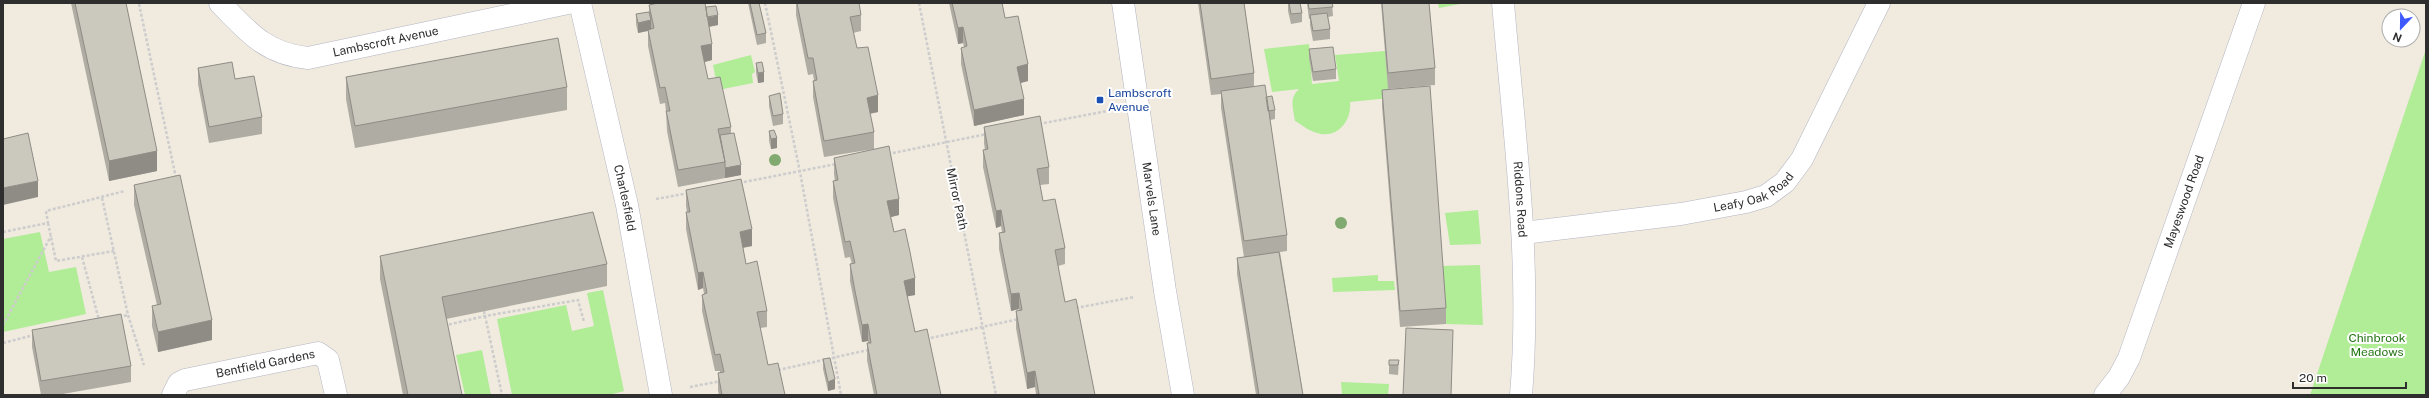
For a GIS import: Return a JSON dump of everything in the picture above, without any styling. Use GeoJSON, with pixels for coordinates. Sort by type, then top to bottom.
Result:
{"type":"FeatureCollection","features":[{"type":"Feature","properties":{"kind":"street","name":"Lambscroft Avenue"},"geometry":{"type":"LineString","coordinates":[[220,3],[272,51],[291,57],[308,58],[494,11],[568,3]]}},
{"type":"Feature","properties":{"kind":"street","name":"Charlesfield"},"geometry":{"type":"LineString","coordinates":[[580,3],[626,205],[661,395]]}},
{"type":"Feature","properties":{"kind":"street","name":"Marvels Lane"},"geometry":{"type":"LineString","coordinates":[[1123,3],[1139,104],[1165,291],[1183,395]]}},
{"type":"Feature","properties":{"kind":"street","name":"Riddons Road"},"geometry":{"type":"LineString","coordinates":[[1503,3],[1523,233],[1525,353],[1521,395]]}},
{"type":"Feature","properties":{"kind":"street","name":"Leafy Oak Road"},"geometry":{"type":"LineString","coordinates":[[1523,233],[1681,214],[1766,196],[1785,182],[1802,159],[1880,3]]}},
{"type":"Feature","properties":{"kind":"street","name":"Mayeswood Road"},"geometry":{"type":"LineString","coordinates":[[2105,395],[2119,377],[2129,358],[2254,3]]}},
{"type":"Feature","properties":{"kind":"street","name":"Bentfield Gardens"},"geometry":{"type":"LineString","coordinates":[[173,395],[179,383],[186,380],[318,353],[328,360],[336,395]]}},
{"type":"Feature","properties":{"kind":"path"},"geometry":{"type":"LineString","coordinates":[[765,3],[800,172],[841,395]]}},
{"type":"Feature","properties":{"kind":"path","name":"Mirror Path"},"geometry":{"type":"LineString","coordinates":[[919,3],[945,142],[984,325],[996,395]]}},
{"type":"Feature","properties":{"kind":"path"},"geometry":{"type":"LineString","coordinates":[[139,4],[176,180],[170,182]]}},
{"type":"Feature","properties":{"kind":"path"},"geometry":{"type":"LineString","coordinates":[[1038,124],[1139,104]]}},
{"type":"Feature","properties":{"kind":"path"},"geometry":{"type":"LineString","coordinates":[[884,154],[991,133]]}},
{"type":"Feature","properties":{"kind":"path"},"geometry":{"type":"LineString","coordinates":[[731,185],[838,164]]}},
{"type":"Feature","properties":{"kind":"path"},"geometry":{"type":"LineString","coordinates":[[114,251],[56,261],[46,211],[125,191]]}},
{"type":"Feature","properties":{"kind":"path"},"geometry":{"type":"LineString","coordinates":[[626,205],[692,192]]}},
{"type":"Feature","properties":{"kind":"path"},"geometry":{"type":"LineString","coordinates":[[102,198],[128,315],[144,365]]}},
{"type":"Feature","properties":{"kind":"path"},"geometry":{"type":"LineString","coordinates":[[3,232],[48,223]]}},
{"type":"Feature","properties":{"kind":"path"},"geometry":{"type":"LineString","coordinates":[[3,325],[51,236]]}},
{"type":"Feature","properties":{"kind":"path"},"geometry":{"type":"LineString","coordinates":[[82,257],[99,321]]}},
{"type":"Feature","properties":{"kind":"path"},"geometry":{"type":"LineString","coordinates":[[1071,309],[1165,291]]}},
{"type":"Feature","properties":{"kind":"path"},"geometry":{"type":"LineString","coordinates":[[448,333],[447,325],[485,316],[578,300],[584,322]]}},
{"type":"Feature","properties":{"kind":"path"},"geometry":{"type":"LineString","coordinates":[[484,311],[502,395]]}},
{"type":"Feature","properties":{"kind":"path"},"geometry":{"type":"LineString","coordinates":[[113,318],[128,315]]}},
{"type":"Feature","properties":{"kind":"path"},"geometry":{"type":"LineString","coordinates":[[921,340],[984,325],[1020,319]]}},
{"type":"Feature","properties":{"kind":"path"},"geometry":{"type":"LineString","coordinates":[[93,322],[106,320]]}},
{"type":"Feature","properties":{"kind":"path"},"geometry":{"type":"LineString","coordinates":[[3,343],[39,334]]}},
{"type":"Feature","properties":{"kind":"path"},"geometry":{"type":"LineString","coordinates":[[773,371],[869,350]]}},
{"type":"Feature","properties":{"kind":"green space"},"geometry":{"type":"Polygon","coordinates":[[[1438,3],[1460,3],[1460,4],[1439,8],[1438,3]]]}},
{"type":"Feature","properties":{"kind":"green space"},"geometry":{"type":"Polygon","coordinates":[[[1309,44],[1312,84],[1339,81],[1335,55],[1385,51],[1389,98],[1350,102],[1350,109],[1346,122],[1337,131],[1331,133],[1324,134],[1314,132],[1295,121],[1293,100],[1299,89],[1272,92],[1264,49],[1309,44]]]}},
{"type":"Feature","properties":{"kind":"green space","name":"Chinbrook Meadows"},"geometry":{"type":"Polygon","coordinates":[[[2426,49],[2426,395],[2310,395],[2426,49]]]}},
{"type":"Feature","properties":{"kind":"green space"},"geometry":{"type":"Polygon","coordinates":[[[751,55],[755,72],[752,74],[753,83],[718,90],[713,65],[751,55]]]}},
{"type":"Feature","properties":{"kind":"green space"},"geometry":{"type":"Polygon","coordinates":[[[1478,210],[1481,244],[1450,245],[1445,213],[1478,210]]]}},
{"type":"Feature","properties":{"kind":"green space"},"geometry":{"type":"Polygon","coordinates":[[[40,232],[49,272],[76,267],[86,314],[3,332],[3,239],[40,232]]]}},
{"type":"Feature","properties":{"kind":"green space"},"geometry":{"type":"Polygon","coordinates":[[[1480,265],[1483,325],[1446,324],[1441,266],[1480,265]]]}},
{"type":"Feature","properties":{"kind":"green space"},"geometry":{"type":"Polygon","coordinates":[[[1378,275],[1378,281],[1394,281],[1395,290],[1333,292],[1332,278],[1378,275]]]}},
{"type":"Feature","properties":{"kind":"green space"},"geometry":{"type":"Polygon","coordinates":[[[603,290],[624,391],[609,395],[512,395],[497,319],[566,305],[572,331],[594,326],[587,293],[603,290]]]}},
{"type":"Feature","properties":{"kind":"green space"},"geometry":{"type":"Polygon","coordinates":[[[482,350],[491,395],[465,395],[456,355],[482,350]]]}},
{"type":"Feature","properties":{"kind":"green space"},"geometry":{"type":"Polygon","coordinates":[[[1341,382],[1389,384],[1388,395],[1342,395],[1341,382]]]}},
{"type":"Feature","properties":{"kind":"building"},"geometry":{"type":"Polygon","coordinates":[[[75,3],[126,3],[157,151],[109,161],[75,3]]]}},
{"type":"Feature","properties":{"kind":"building"},"geometry":{"type":"Polygon","coordinates":[[[658,3],[705,3],[712,44],[701,46],[708,79],[720,77],[731,127],[718,129],[725,162],[678,170],[666,111],[670,111],[665,87],[660,88],[648,30],[654,28],[649,5],[658,3]]]}},
{"type":"Feature","properties":{"kind":"building"},"geometry":{"type":"Polygon","coordinates":[[[750,3],[759,3],[766,33],[757,35],[750,3]]]}},
{"type":"Feature","properties":{"kind":"building"},"geometry":{"type":"Polygon","coordinates":[[[797,3],[859,3],[861,15],[850,17],[857,48],[868,47],[878,95],[867,98],[874,132],[824,141],[813,81],[817,80],[813,58],[808,58],[797,3]]]}},
{"type":"Feature","properties":{"kind":"building"},"geometry":{"type":"Polygon","coordinates":[[[952,3],[1002,3],[1005,18],[1018,16],[1028,64],[1017,67],[1024,99],[974,110],[961,48],[967,46],[963,27],[958,28],[952,3]]]}},
{"type":"Feature","properties":{"kind":"building"},"geometry":{"type":"Polygon","coordinates":[[[1200,3],[1244,3],[1254,73],[1211,79],[1200,3]]]}},
{"type":"Feature","properties":{"kind":"building"},"geometry":{"type":"Polygon","coordinates":[[[1289,3],[1300,3],[1302,13],[1291,14],[1289,3]]]}},
{"type":"Feature","properties":{"kind":"building"},"geometry":{"type":"Polygon","coordinates":[[[1308,3],[1332,3],[1333,7],[1309,9],[1308,3]]]}},
{"type":"Feature","properties":{"kind":"building"},"geometry":{"type":"Polygon","coordinates":[[[1382,3],[1429,3],[1435,68],[1388,73],[1382,3]]]}},
{"type":"Feature","properties":{"kind":"building"},"geometry":{"type":"Polygon","coordinates":[[[716,6],[718,15],[707,17],[706,7],[716,6]]]}},
{"type":"Feature","properties":{"kind":"building"},"geometry":{"type":"Polygon","coordinates":[[[649,12],[651,20],[638,23],[636,14],[649,12]]]}},
{"type":"Feature","properties":{"kind":"building"},"geometry":{"type":"Polygon","coordinates":[[[1327,13],[1330,29],[1313,31],[1310,15],[1327,13]]]}},
{"type":"Feature","properties":{"kind":"building"},"geometry":{"type":"Polygon","coordinates":[[[558,38],[567,87],[355,126],[346,77],[558,38]]]}},
{"type":"Feature","properties":{"kind":"building"},"geometry":{"type":"Polygon","coordinates":[[[1333,47],[1336,69],[1313,72],[1309,49],[1333,47]]]}},
{"type":"Feature","properties":{"kind":"building"},"geometry":{"type":"Polygon","coordinates":[[[232,62],[235,79],[254,76],[262,117],[209,127],[198,68],[232,62]]]}},
{"type":"Feature","properties":{"kind":"building"},"geometry":{"type":"Polygon","coordinates":[[[762,62],[764,72],[758,73],[756,63],[762,62]]]}},
{"type":"Feature","properties":{"kind":"building"},"geometry":{"type":"Polygon","coordinates":[[[1265,85],[1287,235],[1244,241],[1221,91],[1265,85]]]}},
{"type":"Feature","properties":{"kind":"building"},"geometry":{"type":"Polygon","coordinates":[[[1430,86],[1446,308],[1400,311],[1382,90],[1430,86]]]}},
{"type":"Feature","properties":{"kind":"building"},"geometry":{"type":"Polygon","coordinates":[[[780,93],[783,114],[773,116],[769,96],[780,93]]]}},
{"type":"Feature","properties":{"kind":"building"},"geometry":{"type":"Polygon","coordinates":[[[1272,96],[1275,110],[1268,111],[1266,97],[1272,96]]]}},
{"type":"Feature","properties":{"kind":"building"},"geometry":{"type":"Polygon","coordinates":[[[1040,116],[1049,167],[1037,169],[1043,201],[1055,199],[1065,248],[1055,250],[1065,302],[1076,299],[1095,395],[1032,395],[1039,394],[1035,371],[1027,373],[1016,311],[1022,310],[1019,293],[1011,294],[999,233],[1005,232],[1001,210],[996,211],[983,150],[988,149],[984,127],[1040,116]]]}},
{"type":"Feature","properties":{"kind":"building"},"geometry":{"type":"Polygon","coordinates":[[[774,130],[777,138],[771,139],[769,131],[774,130]]]}},
{"type":"Feature","properties":{"kind":"building"},"geometry":{"type":"Polygon","coordinates":[[[28,133],[38,181],[3,188],[3,139],[28,133]]]}},
{"type":"Feature","properties":{"kind":"building"},"geometry":{"type":"Polygon","coordinates":[[[734,133],[741,165],[725,168],[720,135],[734,133]]]}},
{"type":"Feature","properties":{"kind":"building"},"geometry":{"type":"Polygon","coordinates":[[[889,146],[899,199],[887,201],[894,232],[905,229],[915,278],[904,281],[915,332],[927,329],[941,395],[877,395],[867,343],[871,343],[868,324],[862,325],[850,264],[855,263],[850,241],[845,242],[833,181],[838,180],[834,158],[889,146]]]}},
{"type":"Feature","properties":{"kind":"building"},"geometry":{"type":"Polygon","coordinates":[[[180,175],[212,320],[158,332],[152,306],[161,304],[134,185],[180,175]]]}},
{"type":"Feature","properties":{"kind":"building"},"geometry":{"type":"Polygon","coordinates":[[[741,179],[752,229],[740,232],[746,264],[757,261],[767,311],[757,312],[768,365],[778,363],[785,395],[722,395],[718,373],[724,372],[720,354],[715,355],[702,295],[707,293],[703,272],[698,273],[686,212],[690,212],[686,190],[741,179]]]}},
{"type":"Feature","properties":{"kind":"building"},"geometry":{"type":"Polygon","coordinates":[[[593,212],[607,264],[442,297],[462,395],[408,395],[380,256],[593,212]]]}},
{"type":"Feature","properties":{"kind":"building"},"geometry":{"type":"Polygon","coordinates":[[[1279,252],[1303,395],[1259,395],[1237,258],[1279,252]]]}},
{"type":"Feature","properties":{"kind":"building"},"geometry":{"type":"Polygon","coordinates":[[[121,314],[131,366],[41,381],[32,330],[121,314]]]}},
{"type":"Feature","properties":{"kind":"building"},"geometry":{"type":"Polygon","coordinates":[[[1406,328],[1453,330],[1451,395],[1403,395],[1406,328]]]}},
{"type":"Feature","properties":{"kind":"building"},"geometry":{"type":"Polygon","coordinates":[[[830,358],[835,379],[828,382],[823,359],[830,358]]]}},
{"type":"Feature","properties":{"kind":"building"},"geometry":{"type":"Polygon","coordinates":[[[1389,360],[1399,360],[1398,365],[1389,365],[1389,360]]]}},
{"type":"Feature","properties":{"kind":"place","name":"Lambscroft Avenue"},"geometry":{"type":"Point","coordinates":[1100,100]}}]}
